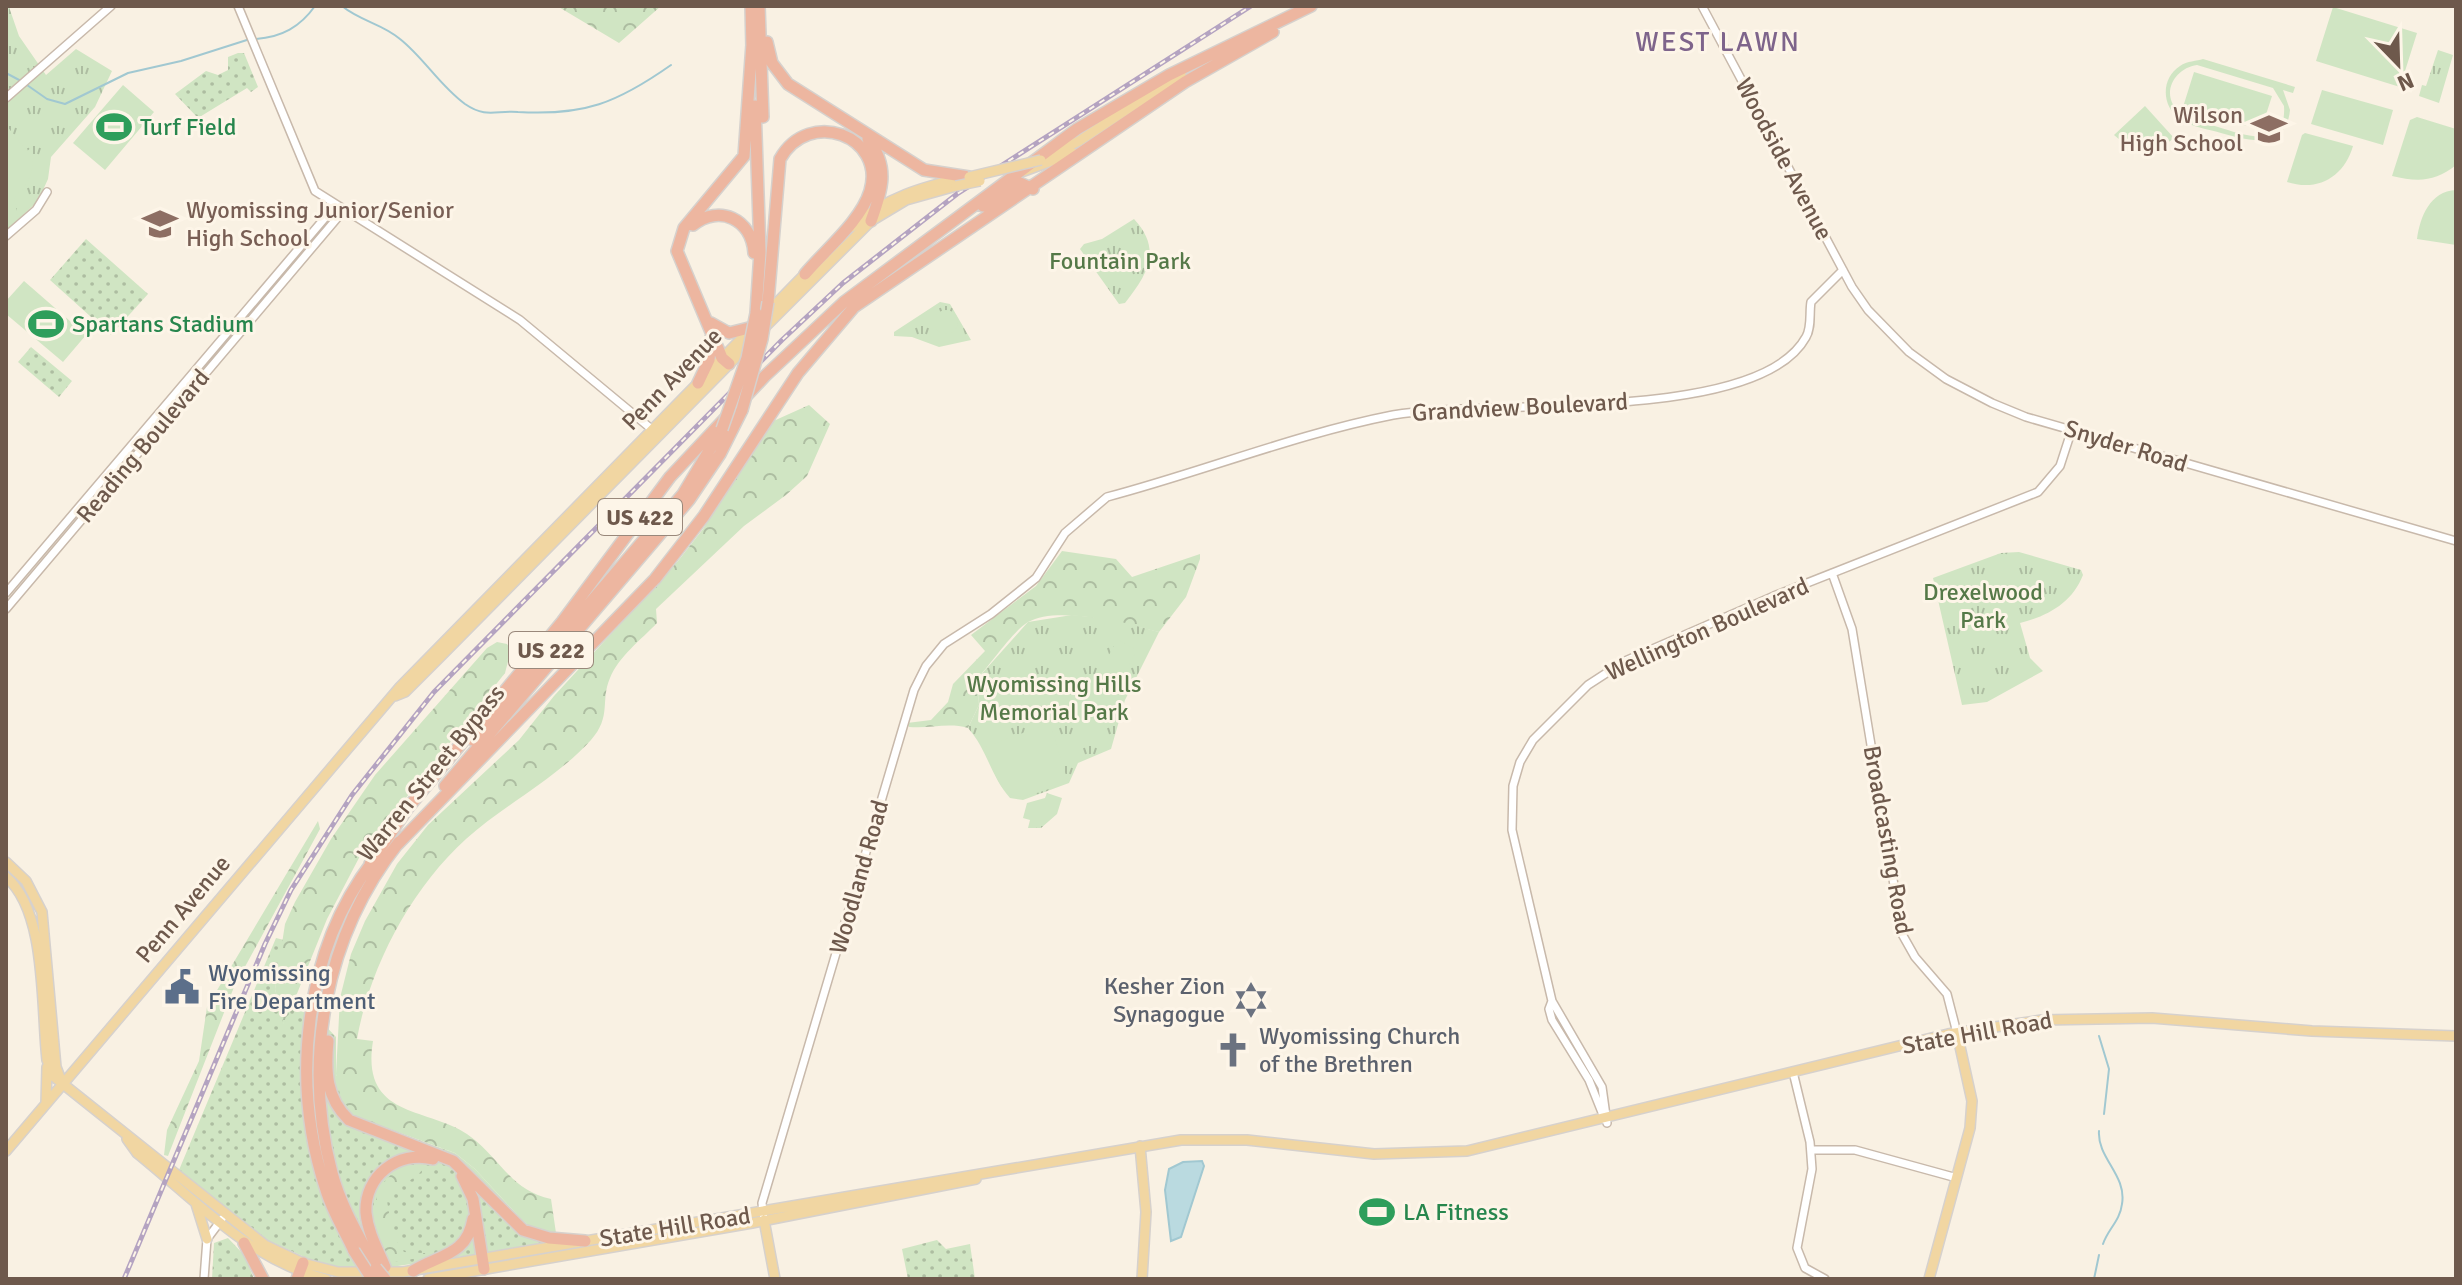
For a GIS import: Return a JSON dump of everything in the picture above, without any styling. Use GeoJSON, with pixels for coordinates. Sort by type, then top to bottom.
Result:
{"type":"FeatureCollection","features":[{"type":"Feature","properties":{"kind":"highway","name":"Penn Avenue"},"geometry":{"type":"LineString","coordinates":[[370,864],[407,809],[562,622],[670,477],[815,328],[918,246],[1077,129],[1311,6]]}},
{"type":"Feature","properties":{"kind":"highway","name":"Penn Avenue"},"geometry":{"type":"LineString","coordinates":[[396,846],[655,579],[696,527],[781,398],[826,339],[867,296],[1033,189],[1205,63],[1323,6]]}},
{"type":"Feature","properties":{"kind":"highway","name":"US 222"},"geometry":{"type":"LineString","coordinates":[[756,313],[760,252],[752,44],[758,11]]}},
{"type":"Feature","properties":{"kind":"highway","name":"US 222"},"geometry":{"type":"LineString","coordinates":[[758,11],[768,302]]}},
{"type":"Feature","properties":{"kind":"highway"},"geometry":{"type":"LineString","coordinates":[[758,11],[768,54],[788,84],[924,170],[969,177]]}},
{"type":"Feature","properties":{"kind":"highway"},"geometry":{"type":"LineString","coordinates":[[725,359],[678,261],[677,246],[686,226],[744,156],[752,44]]}},
{"type":"Feature","properties":{"kind":"highway"},"geometry":{"type":"LineString","coordinates":[[852,125],[870,141],[882,163],[883,191],[871,221]]}},
{"type":"Feature","properties":{"kind":"highway"},"geometry":{"type":"LineString","coordinates":[[768,302],[780,159],[802,136],[827,130],[846,136],[863,151],[870,166],[871,188],[863,206],[805,274]]}},
{"type":"Feature","properties":{"kind":"highway"},"geometry":{"type":"LineString","coordinates":[[918,246],[1014,185],[1026,183],[1033,189]]}},
{"type":"Feature","properties":{"kind":"highway"},"geometry":{"type":"LineString","coordinates":[[698,383],[709,360],[711,328],[681,251],[691,226],[713,215],[740,222],[753,240],[756,313]]}},
{"type":"Feature","properties":{"kind":"highway","name":"Warren Street Bypass"},"geometry":{"type":"LineString","coordinates":[[382,1275],[352,1223],[333,1175],[321,1115],[318,1064],[338,952],[354,915],[396,846],[689,500],[720,454],[742,410],[762,339],[768,302]]}},
{"type":"Feature","properties":{"kind":"highway","name":"Warren Street Bypass"},"geometry":{"type":"LineString","coordinates":[[382,1275],[354,1251],[326,1191],[315,1148],[308,1031],[323,957],[344,903],[370,864],[683,494],[722,429],[743,370],[756,313]]}},
{"type":"Feature","properties":{"kind":"highway"},"geometry":{"type":"LineString","coordinates":[[711,328],[729,333],[753,327]]}},
{"type":"Feature","properties":{"kind":"highway"},"geometry":{"type":"LineString","coordinates":[[354,915],[333,994],[327,1047],[330,1095],[339,1110],[352,1122],[449,1159],[523,1230],[549,1238],[585,1241]]}},
{"type":"Feature","properties":{"kind":"highway"},"geometry":{"type":"LineString","coordinates":[[382,1275],[369,1229],[366,1203],[373,1182],[389,1166],[414,1157],[438,1160],[460,1173],[474,1206],[486,1264]]}},
{"type":"Feature","properties":{"kind":"highway"},"geometry":{"type":"LineString","coordinates":[[468,1176],[478,1201],[486,1264]]}},
{"type":"Feature","properties":{"kind":"highway"},"geometry":{"type":"LineString","coordinates":[[413,1271],[444,1259],[461,1246],[471,1229],[474,1206]]}},
{"type":"Feature","properties":{"kind":"highway"},"geometry":{"type":"LineString","coordinates":[[244,1243],[263,1279]]}},
{"type":"Feature","properties":{"kind":"highway"},"geometry":{"type":"LineString","coordinates":[[354,1251],[366,1279]]}},
{"type":"Feature","properties":{"kind":"main road","name":"Penn Avenue"},"geometry":{"type":"LineString","coordinates":[[6,1151],[395,696],[405,692],[423,674],[656,434],[753,327],[875,209],[906,192],[1041,160],[1079,141],[1205,63]]}},
{"type":"Feature","properties":{"kind":"main road","name":"Penn Avenue"},"geometry":{"type":"LineString","coordinates":[[656,434],[698,383],[871,221],[906,200],[1064,158],[1205,63]]}},
{"type":"Feature","properties":{"kind":"main road"},"geometry":{"type":"LineString","coordinates":[[6,862],[26,881],[42,912],[56,1067],[63,1083]]}},
{"type":"Feature","properties":{"kind":"main road"},"geometry":{"type":"LineString","coordinates":[[6,877],[25,899],[34,926],[48,1064],[46,1103]]}},
{"type":"Feature","properties":{"kind":"main road","name":"State Hill Road"},"geometry":{"type":"LineString","coordinates":[[125,1136],[137,1153],[191,1198],[303,1272],[413,1271],[486,1264],[1140,1149],[1264,1143],[1348,1151],[1435,1154],[1467,1151],[1957,1033],[2094,1016],[2363,1034],[2456,1036]]}},
{"type":"Feature","properties":{"kind":"main road","name":"Broadcasting Road"},"geometry":{"type":"LineString","coordinates":[[1929,1279],[1970,1128],[1972,1101],[1957,1033]]}},
{"type":"Feature","properties":{"kind":"main road","name":"State Hill Road"},"geometry":{"type":"LineString","coordinates":[[48,1064],[53,1076],[125,1136],[143,1147],[222,1218],[244,1243],[303,1272],[326,1279]]}},
{"type":"Feature","properties":{"kind":"main road"},"geometry":{"type":"LineString","coordinates":[[1140,1149],[1146,1212],[1142,1279]]}},
{"type":"Feature","properties":{"kind":"main road"},"geometry":{"type":"LineString","coordinates":[[191,1198],[202,1217],[207,1239]]}},
{"type":"Feature","properties":{"kind":"main road","name":"State Hill Road"},"geometry":{"type":"LineString","coordinates":[[428,1279],[585,1241],[764,1216]]}},
{"type":"Feature","properties":{"kind":"main road","name":"Woodland Road"},"geometry":{"type":"LineString","coordinates":[[764,1216],[775,1279]]}},
{"type":"Feature","properties":{"kind":"street"},"geometry":{"type":"LineString","coordinates":[[6,98],[111,6]]}},
{"type":"Feature","properties":{"kind":"street"},"geometry":{"type":"LineString","coordinates":[[238,6],[310,185],[335,206],[520,320],[656,434]]}},
{"type":"Feature","properties":{"kind":"street","name":"Woodside Avenue"},"geometry":{"type":"LineString","coordinates":[[1702,6],[1843,270]]}},
{"type":"Feature","properties":{"kind":"street"},"geometry":{"type":"LineString","coordinates":[[6,236],[36,210],[47,192]]}},
{"type":"Feature","properties":{"kind":"street","name":"Reading Boulevard"},"geometry":{"type":"LineString","coordinates":[[6,593],[335,206]]}},
{"type":"Feature","properties":{"kind":"street","name":"Reading Boulevard"},"geometry":{"type":"LineString","coordinates":[[6,609],[344,210]]}},
{"type":"Feature","properties":{"kind":"street","name":"Snyder Road"},"geometry":{"type":"LineString","coordinates":[[1843,270],[1868,310],[1909,352],[1946,379],[2026,417],[2456,541]]}},
{"type":"Feature","properties":{"kind":"street","name":"Grandview Boulevard"},"geometry":{"type":"LineString","coordinates":[[1065,533],[1107,497],[1384,417],[1440,408],[1551,406],[1651,399],[1745,380],[1774,368],[1799,348],[1810,327],[1811,302],[1843,270]]}},
{"type":"Feature","properties":{"kind":"street","name":"Wellington Boulevard"},"geometry":{"type":"LineString","coordinates":[[1606,1116],[1552,1020],[1549,1009],[1552,1001],[1510,823],[1514,779],[1533,740],[1572,699],[1615,666],[1832,573],[2038,492],[2060,466],[2072,429]]}},
{"type":"Feature","properties":{"kind":"street","name":"Woodland Road"},"geometry":{"type":"LineString","coordinates":[[764,1216],[762,1203],[914,690],[937,651],[1036,578],[1065,533]]}},
{"type":"Feature","properties":{"kind":"street","name":"Broadcasting Road"},"geometry":{"type":"LineString","coordinates":[[1832,573],[1852,629],[1902,934],[1912,953],[1947,994],[1957,1033]]}},
{"type":"Feature","properties":{"kind":"street"},"geometry":{"type":"LineString","coordinates":[[1793,1072],[1811,1150],[1811,1185],[1797,1248],[1805,1268],[1825,1279]]}},
{"type":"Feature","properties":{"kind":"street"},"geometry":{"type":"LineString","coordinates":[[1811,1150],[1848,1148],[1957,1178]]}},
{"type":"Feature","properties":{"kind":"street"},"geometry":{"type":"LineString","coordinates":[[204,1279],[207,1239],[222,1218]]}},
{"type":"Feature","properties":{"kind":"green space"},"geometry":{"type":"Polygon","coordinates":[[[557,6],[661,6],[619,43],[557,6]]]}},
{"type":"Feature","properties":{"kind":"green space"},"geometry":{"type":"Polygon","coordinates":[[[9,7],[19,36],[46,75],[76,49],[112,71],[95,107],[51,157],[48,179],[38,201],[6,231],[6,8],[9,7]]]}},
{"type":"Feature","properties":{"kind":"green space"},"geometry":{"type":"Polygon","coordinates":[[[2333,7],[2417,33],[2400,87],[2316,61],[2333,7]]]}},
{"type":"Feature","properties":{"kind":"green space"},"geometry":{"type":"Polygon","coordinates":[[[2438,50],[2453,55],[2439,103],[2419,96],[2422,85],[2426,86],[2438,50]]]}},
{"type":"Feature","properties":{"kind":"green space"},"geometry":{"type":"Polygon","coordinates":[[[244,53],[258,87],[251,92],[247,88],[198,118],[175,94],[206,71],[218,75],[228,70],[228,57],[244,53]]]}},
{"type":"Feature","properties":{"kind":"green space"},"geometry":{"type":"Polygon","coordinates":[[[2203,59],[2295,87],[2293,93],[2283,90],[2290,110],[2281,132],[2264,140],[2243,139],[2194,126],[2174,113],[2167,100],[2169,78],[2183,64],[2203,59]],[[2197,65],[2177,76],[2172,82],[2170,97],[2178,111],[2191,119],[2251,136],[2262,136],[2271,135],[2279,129],[2283,120],[2284,106],[2273,88],[2197,65]]]}},
{"type":"Feature","properties":{"kind":"green space"},"geometry":{"type":"Polygon","coordinates":[[[2194,72],[2272,96],[2261,130],[2183,107],[2194,72]]]}},
{"type":"Feature","properties":{"kind":"green space","name":"Turf Field"},"geometry":{"type":"Polygon","coordinates":[[[123,85],[154,112],[105,170],[73,143],[123,85]]]}},
{"type":"Feature","properties":{"kind":"green space"},"geometry":{"type":"Polygon","coordinates":[[[2322,90],[2393,110],[2383,145],[2311,124],[2322,90]]]}},
{"type":"Feature","properties":{"kind":"green space"},"geometry":{"type":"Polygon","coordinates":[[[2145,106],[2174,138],[2151,149],[2136,148],[2114,135],[2145,106]]]}},
{"type":"Feature","properties":{"kind":"green space"},"geometry":{"type":"Polygon","coordinates":[[[2417,117],[2456,129],[2456,165],[2441,175],[2426,179],[2392,176],[2410,120],[2417,117]]]}},
{"type":"Feature","properties":{"kind":"green space"},"geometry":{"type":"Polygon","coordinates":[[[6,125],[27,151],[31,148],[33,163],[30,176],[14,198],[18,217],[14,221],[6,217],[6,125]]]}},
{"type":"Feature","properties":{"kind":"green space"},"geometry":{"type":"Polygon","coordinates":[[[2305,133],[2353,146],[2336,174],[2319,183],[2298,185],[2287,182],[2305,133]]]}},
{"type":"Feature","properties":{"kind":"green space"},"geometry":{"type":"Polygon","coordinates":[[[2456,190],[2456,245],[2417,239],[2424,214],[2433,200],[2447,191],[2456,190]]]}},
{"type":"Feature","properties":{"kind":"green space","name":"Fountain Park"},"geometry":{"type":"Polygon","coordinates":[[[1134,219],[1148,241],[1149,262],[1133,293],[1125,303],[1119,304],[1080,249],[1084,244],[1102,239],[1134,219]]]}},
{"type":"Feature","properties":{"kind":"green space"},"geometry":{"type":"Polygon","coordinates":[[[86,239],[148,294],[111,335],[50,280],[86,239]]]}},
{"type":"Feature","properties":{"kind":"green space","name":"Spartans Stadium"},"geometry":{"type":"Polygon","coordinates":[[[24,281],[86,335],[63,362],[6,314],[6,301],[24,281]]]}},
{"type":"Feature","properties":{"kind":"green space"},"geometry":{"type":"Polygon","coordinates":[[[940,302],[950,304],[971,340],[939,347],[912,337],[894,336],[894,332],[940,302]]]}},
{"type":"Feature","properties":{"kind":"green space"},"geometry":{"type":"Polygon","coordinates":[[[946,310],[957,317],[958,322],[951,333],[946,334],[935,327],[934,322],[941,311],[946,310]]]}},
{"type":"Feature","properties":{"kind":"green space"},"geometry":{"type":"Polygon","coordinates":[[[31,347],[72,381],[59,397],[18,362],[31,347]]]}},
{"type":"Feature","properties":{"kind":"green space"},"geometry":{"type":"Polygon","coordinates":[[[809,405],[830,424],[807,476],[744,526],[656,609],[657,623],[614,670],[607,686],[604,716],[591,740],[562,767],[466,839],[446,859],[396,930],[372,984],[357,1039],[373,1041],[372,1067],[377,1085],[388,1098],[402,1107],[455,1127],[471,1137],[516,1182],[551,1199],[556,1233],[533,1229],[475,1169],[455,1153],[362,1119],[349,1109],[340,1095],[336,1074],[340,998],[351,954],[365,921],[397,864],[428,825],[519,740],[554,696],[678,561],[703,529],[769,423],[809,405]]]}},
{"type":"Feature","properties":{"kind":"green space"},"geometry":{"type":"Polygon","coordinates":[[[1062,551],[1116,559],[1132,577],[1200,554],[1200,559],[1186,597],[1159,632],[1074,616],[1041,617],[1022,626],[977,679],[979,705],[968,728],[909,727],[907,723],[931,720],[948,702],[953,684],[985,651],[971,635],[1036,586],[1062,551]]]}},
{"type":"Feature","properties":{"kind":"green space","name":"Drexelwood Park"},"geometry":{"type":"Polygon","coordinates":[[[2019,552],[2081,570],[2083,575],[2066,601],[2020,623],[2030,658],[2043,671],[1987,702],[1962,705],[1933,578],[2001,553],[2019,552]]]}},
{"type":"Feature","properties":{"kind":"green space"},"geometry":{"type":"Polygon","coordinates":[[[1985,576],[1990,600],[1973,604],[1968,580],[1985,576]]]}},
{"type":"Feature","properties":{"kind":"green space","name":"Wyomissing Hills Memorial Park"},"geometry":{"type":"Polygon","coordinates":[[[1072,615],[1110,619],[1159,632],[1125,700],[1111,749],[1078,763],[1069,783],[1023,800],[1010,798],[968,728],[979,705],[977,679],[1028,622],[1072,615]]]}},
{"type":"Feature","properties":{"kind":"green space"},"geometry":{"type":"Polygon","coordinates":[[[1117,639],[1137,650],[1127,669],[1107,659],[1117,639]]]}},
{"type":"Feature","properties":{"kind":"green space"},"geometry":{"type":"Polygon","coordinates":[[[497,642],[507,644],[511,650],[505,673],[360,856],[327,919],[284,1026],[275,989],[285,924],[295,902],[331,839],[375,775],[487,648],[497,642]]]}},
{"type":"Feature","properties":{"kind":"green space"},"geometry":{"type":"Polygon","coordinates":[[[1050,723],[1068,782],[1023,796],[1006,791],[985,747],[1050,723]]]}},
{"type":"Feature","properties":{"kind":"green space"},"geometry":{"type":"Polygon","coordinates":[[[1047,793],[1062,798],[1057,814],[1041,828],[1028,828],[1030,820],[1023,818],[1027,803],[1045,798],[1047,793]]]}},
{"type":"Feature","properties":{"kind":"green space"},"geometry":{"type":"Polygon","coordinates":[[[318,821],[320,829],[234,987],[168,1156],[164,1155],[167,1130],[199,1061],[207,1007],[318,821]]]}},
{"type":"Feature","properties":{"kind":"green space"},"geometry":{"type":"Polygon","coordinates":[[[276,938],[284,940],[275,989],[284,1024],[296,995],[336,1037],[336,1075],[391,1130],[455,1153],[475,1169],[521,1219],[551,1243],[391,1267],[350,1270],[322,1265],[256,1235],[179,1170],[276,938]]]}},
{"type":"Feature","properties":{"kind":"green space"},"geometry":{"type":"Polygon","coordinates":[[[409,1165],[419,1165],[422,1170],[395,1190],[387,1201],[393,1236],[404,1252],[442,1254],[389,1263],[379,1235],[375,1207],[384,1182],[409,1165]]]}},
{"type":"Feature","properties":{"kind":"green space"},"geometry":{"type":"Polygon","coordinates":[[[228,1238],[245,1256],[254,1279],[212,1279],[214,1243],[228,1238]]]}},
{"type":"Feature","properties":{"kind":"green space"},"geometry":{"type":"Polygon","coordinates":[[[937,1240],[946,1249],[970,1244],[975,1279],[908,1279],[902,1249],[937,1240]]]}},
{"type":"Feature","properties":{"kind":"water"},"geometry":{"type":"Polygon","coordinates":[[[1202,1161],[1204,1166],[1181,1237],[1171,1241],[1165,1190],[1169,1169],[1183,1162],[1202,1161]]]}},
{"type":"Feature","properties":{"kind":"waterway"},"geometry":{"type":"LineString","coordinates":[[256,39],[290,30],[315,6]]}},
{"type":"Feature","properties":{"kind":"waterway"},"geometry":{"type":"LineString","coordinates":[[342,6],[393,34],[456,97],[473,109],[486,113],[581,109],[616,98],[671,65]]}},
{"type":"Feature","properties":{"kind":"waterway"},"geometry":{"type":"LineString","coordinates":[[27,85],[47,99],[65,104],[128,73],[181,61],[250,39]]}},
{"type":"Feature","properties":{"kind":"waterway"},"geometry":{"type":"LineString","coordinates":[[6,73],[21,81]]}},
{"type":"Feature","properties":{"kind":"waterway"},"geometry":{"type":"LineString","coordinates":[[2099,1036],[2109,1069],[2104,1114]]}},
{"type":"Feature","properties":{"kind":"waterway"},"geometry":{"type":"LineString","coordinates":[[2099,1131],[2102,1150],[2116,1175],[2122,1194],[2119,1215],[2103,1244]]}},
{"type":"Feature","properties":{"kind":"waterway"},"geometry":{"type":"LineString","coordinates":[[2094,1279],[2099,1255]]}},
{"type":"Feature","properties":{"kind":"railway"},"geometry":{"type":"LineString","coordinates":[[124,1279],[265,944],[291,890],[352,795],[434,692],[782,340],[843,283],[957,194],[1251,6]]}},
{"type":"Feature","properties":{"kind":"place","name":"Turf Field"},"geometry":{"type":"Point","coordinates":[114,127]}},
{"type":"Feature","properties":{"kind":"place","name":"Wilson High School"},"geometry":{"type":"Point","coordinates":[2269,129]}},
{"type":"Feature","properties":{"kind":"place","name":"Wyomissing Junior/Senior High School"},"geometry":{"type":"Point","coordinates":[160,224]}},
{"type":"Feature","properties":{"kind":"place","name":"Spartans Stadium"},"geometry":{"type":"Point","coordinates":[46,324]}},
{"type":"Feature","properties":{"kind":"place","name":"Wyomissing Fire Department"},"geometry":{"type":"Point","coordinates":[182,987]}},
{"type":"Feature","properties":{"kind":"place","name":"Kesher Zion Synagogue"},"geometry":{"type":"Point","coordinates":[1251,1000]}},
{"type":"Feature","properties":{"kind":"place","name":"Wyomissing Church of the Brethren"},"geometry":{"type":"Point","coordinates":[1233,1050]}},
{"type":"Feature","properties":{"kind":"place","name":"LA Fitness"},"geometry":{"type":"Point","coordinates":[1377,1212]}},
{"type":"Feature","properties":{"kind":"district","name":"WEST LAWN"},"geometry":{"type":"Point","coordinates":[1718,41]}}]}
